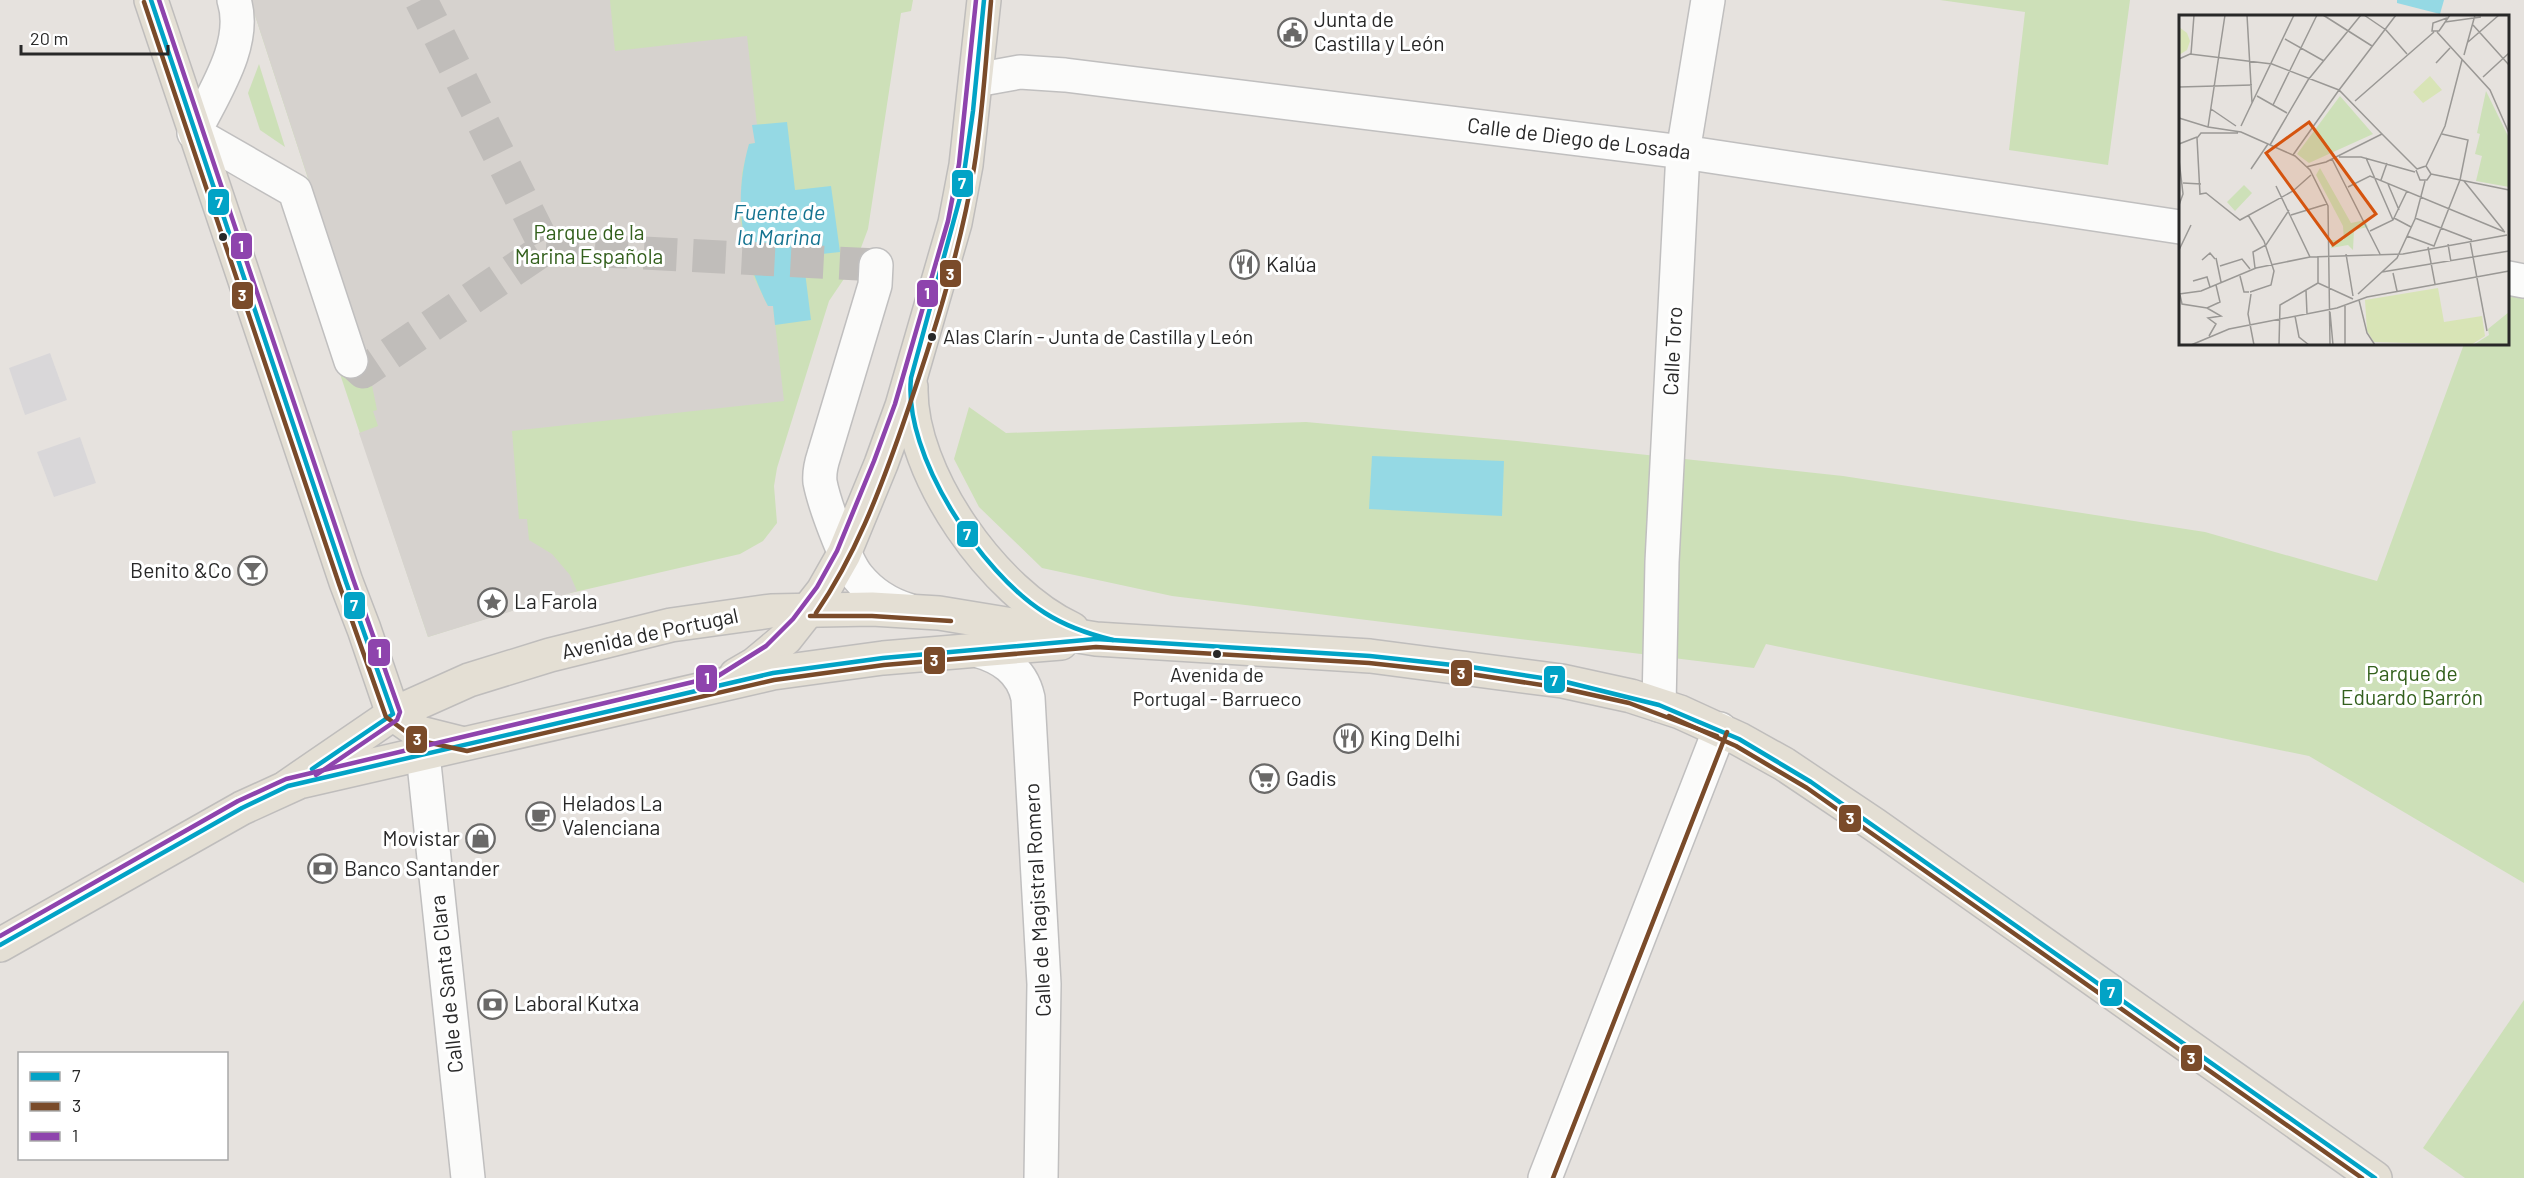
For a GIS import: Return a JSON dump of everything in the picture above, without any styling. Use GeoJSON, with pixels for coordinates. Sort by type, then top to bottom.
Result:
{"type":"FeatureCollection","features":[{"type":"Feature","properties":{"kind":"main road"},"geometry":{"type":"LineString","coordinates":[[151,0],[194,133],[393,714],[420,733],[466,744]]}},
{"type":"Feature","properties":{"kind":"main road"},"geometry":{"type":"LineString","coordinates":[[721,683],[771,652],[799,624],[810,609],[844,554],[881,464],[911,378],[955,222],[966,165],[984,3]]}},
{"type":"Feature","properties":{"kind":"main road"},"geometry":{"type":"LineString","coordinates":[[911,378],[915,424],[926,460],[945,500],[968,537],[999,572],[1025,596],[1068,627],[1096,639]]}},
{"type":"Feature","properties":{"kind":"main road","name":"Avenida de Portugal"},"geometry":{"type":"LineString","coordinates":[[288,786],[393,714],[442,691],[495,671],[604,641],[703,619],[810,609],[908,610],[998,621],[1096,639],[1370,656],[1562,681],[1659,705],[1720,729],[1784,764],[1875,825],[2374,1178]]}},
{"type":"Feature","properties":{"kind":"main road","name":"Avenida de Portugal"},"geometry":{"type":"LineString","coordinates":[[288,786],[721,683],[844,663],[1096,639]]}},
{"type":"Feature","properties":{"kind":"main road"},"geometry":{"type":"LineString","coordinates":[[0,945],[222,819],[288,786]]}},
{"type":"Feature","properties":{"kind":"street"},"geometry":{"type":"LineString","coordinates":[[234,0],[239,27],[236,46],[194,133],[295,191],[351,361]]}},
{"type":"Feature","properties":{"kind":"street","name":"Calle Toro"},"geometry":{"type":"LineString","coordinates":[[1659,705],[1662,562],[1683,152],[1708,0]]}},
{"type":"Feature","properties":{"kind":"street","name":"Calle de Diego de Losada"},"geometry":{"type":"LineString","coordinates":[[976,80],[1020,72],[1065,75],[1683,152],[2179,227]]}},
{"type":"Feature","properties":{"kind":"street"},"geometry":{"type":"LineString","coordinates":[[876,265],[875,285],[820,471],[820,484],[844,554],[858,577],[880,598],[908,610]]}},
{"type":"Feature","properties":{"kind":"street"},"geometry":{"type":"LineString","coordinates":[[2509,278],[2524,281]]}},
{"type":"Feature","properties":{"kind":"street","name":"Calle de Magistral Romero"},"geometry":{"type":"LineString","coordinates":[[976,650],[989,654],[1010,666],[1026,687],[1028,698],[1044,984],[1041,1178]]}},
{"type":"Feature","properties":{"kind":"street"},"geometry":{"type":"LineString","coordinates":[[1545,1178],[1720,729]]}},
{"type":"Feature","properties":{"kind":"street","name":"Calle de Santa Clara"},"geometry":{"type":"LineString","coordinates":[[423,754],[468,1178]]}},
{"type":"Feature","properties":{"kind":"shaded area","name":"Parque de la Marina Española"},"geometry":{"type":"Polygon","coordinates":[[[250,0],[610,0],[615,51],[747,36],[757,125],[755,143],[749,144],[742,173],[740,219],[754,278],[768,306],[773,306],[784,401],[512,431],[519,519],[527,519],[529,540],[552,554],[570,575],[577,591],[428,637],[359,433],[378,426],[373,411],[377,410],[366,356],[250,0]]]}},
{"type":"Feature","properties":{"kind":"shaded area"},"geometry":{"type":"Polygon","coordinates":[[[50,353],[67,400],[25,415],[9,368],[50,353]]]}},
{"type":"Feature","properties":{"kind":"shaded area"},"geometry":{"type":"Polygon","coordinates":[[[80,437],[96,483],[54,497],[37,452],[80,437]]]}},
{"type":"Feature","properties":{"kind":"green space","name":"Parque de la Marina Española"},"geometry":{"type":"Polygon","coordinates":[[[250,0],[913,0],[911,11],[901,13],[868,229],[856,261],[829,301],[777,468],[774,486],[777,523],[763,541],[740,554],[562,595],[428,637],[337,365],[314,197],[250,0]]]}},
{"type":"Feature","properties":{"kind":"green space"},"geometry":{"type":"Polygon","coordinates":[[[1940,0],[2130,0],[2108,165],[2009,150],[2025,12],[1940,0]]]}},
{"type":"Feature","properties":{"kind":"green space"},"geometry":{"type":"Polygon","coordinates":[[[259,64],[285,147],[260,130],[248,93],[259,64]]]}},
{"type":"Feature","properties":{"kind":"green space","name":"Parque de Eduardo Barrón"},"geometry":{"type":"Polygon","coordinates":[[[2509,278],[2524,281],[2524,883],[2309,756],[1766,644],[1754,668],[1172,596],[1042,568],[979,507],[954,459],[969,407],[1006,433],[1306,422],[1517,441],[1843,476],[2205,532],[2377,581],[2464,345],[2509,345],[2509,278]]]}},
{"type":"Feature","properties":{"kind":"green space"},"geometry":{"type":"Polygon","coordinates":[[[2524,1000],[2524,1178],[2465,1178],[2423,1148],[2524,1000]]]}},
{"type":"Feature","properties":{"kind":"water"},"geometry":{"type":"Polygon","coordinates":[[[2397,0],[2444,0],[2440,14],[2397,3],[2397,0]]]}},
{"type":"Feature","properties":{"kind":"water","name":"Fuente de la Marina"},"geometry":{"type":"Polygon","coordinates":[[[787,122],[795,190],[831,186],[840,252],[803,256],[811,320],[775,325],[773,306],[768,306],[751,267],[746,247],[742,226],[741,186],[749,144],[755,143],[752,125],[787,122]]]}},
{"type":"Feature","properties":{"kind":"water"},"geometry":{"type":"Polygon","coordinates":[[[1372,456],[1504,461],[1502,516],[1369,509],[1372,456]]]}},
{"type":"Feature","properties":{"kind":"tunnel"},"geometry":{"type":"LineString","coordinates":[[351,361],[363,372],[546,248],[421,0]]}},
{"type":"Feature","properties":{"kind":"tunnel"},"geometry":{"type":"LineString","coordinates":[[546,248],[876,265]]}},
{"type":"Feature","properties":{"kind":"transit line","name":"7"},"geometry":{"type":"LineString","coordinates":[[151,0],[346,582],[393,714],[312,769]]}},
{"type":"Feature","properties":{"kind":"transit line","name":"1"},"geometry":{"type":"LineString","coordinates":[[159,0],[353,579],[400,712],[397,720],[316,775]]}},
{"type":"Feature","properties":{"kind":"transit line","name":"1"},"geometry":{"type":"LineString","coordinates":[[0,936],[238,801],[286,779],[718,676],[766,646],[793,619],[817,587],[837,551],[895,404],[948,221],[959,164],[976,0]]}},
{"type":"Feature","properties":{"kind":"transit line","name":"7"},"geometry":{"type":"LineString","coordinates":[[984,0],[973,111],[961,194],[911,378],[912,409],[920,442],[933,476],[972,541],[996,570],[1021,595],[1053,618],[1078,630],[1113,640]]}},
{"type":"Feature","properties":{"kind":"transit line","name":"3"},"geometry":{"type":"LineString","coordinates":[[816,613],[843,569],[875,500],[934,332],[960,234],[974,168],[991,1]]}},
{"type":"Feature","properties":{"kind":"transit line","name":"3"},"geometry":{"type":"LineString","coordinates":[[144,2],[339,584],[386,717],[417,740],[467,751],[774,680],[884,665],[1096,647],[1369,663],[1470,674],[1561,688],[1629,703],[1717,736]]}},
{"type":"Feature","properties":{"kind":"transit line","name":"3"},"geometry":{"type":"LineString","coordinates":[[810,616],[872,616],[951,621]]}},
{"type":"Feature","properties":{"kind":"transit line","name":"7"},"geometry":{"type":"LineString","coordinates":[[0,945],[242,808],[288,786],[773,673],[883,658],[1096,639],[1370,656],[1471,667],[1562,681],[1659,705],[1739,739],[1811,782],[2375,1178]]}},
{"type":"Feature","properties":{"kind":"transit line","name":"3"},"geometry":{"type":"LineString","coordinates":[[1669,716],[1736,746],[1807,788],[2362,1178]]}},
{"type":"Feature","properties":{"kind":"transit line","name":"3"},"geometry":{"type":"LineString","coordinates":[[1553,1178],[1727,732]]}},
{"type":"Feature","properties":{"kind":"place","name":"Junta de Castilla y León"},"geometry":{"type":"Point","coordinates":[1293,32]}},
{"type":"Feature","properties":{"kind":"place","name":"Kalúa"},"geometry":{"type":"Point","coordinates":[1245,265]}},
{"type":"Feature","properties":{"kind":"place","name":"Alas Clarín - Junta de Castilla y León"},"geometry":{"type":"Point","coordinates":[932,337]}},
{"type":"Feature","properties":{"kind":"place","name":"Benito &Co"},"geometry":{"type":"Point","coordinates":[253,571]}},
{"type":"Feature","properties":{"kind":"place","name":"La Farola"},"geometry":{"type":"Point","coordinates":[493,602]}},
{"type":"Feature","properties":{"kind":"place","name":"Avenida de Portugal - Barrueco"},"geometry":{"type":"Point","coordinates":[1217,654]}},
{"type":"Feature","properties":{"kind":"place","name":"King Delhi"},"geometry":{"type":"Point","coordinates":[1349,739]}},
{"type":"Feature","properties":{"kind":"place","name":"Gadis"},"geometry":{"type":"Point","coordinates":[1265,779]}},
{"type":"Feature","properties":{"kind":"place","name":"Helados La Valenciana"},"geometry":{"type":"Point","coordinates":[541,816]}},
{"type":"Feature","properties":{"kind":"place","name":"Movistar"},"geometry":{"type":"Point","coordinates":[481,839]}},
{"type":"Feature","properties":{"kind":"place","name":"Banco Santander"},"geometry":{"type":"Point","coordinates":[323,869]}},
{"type":"Feature","properties":{"kind":"place","name":"Laboral Kutxa"},"geometry":{"type":"Point","coordinates":[493,1004]}}]}
